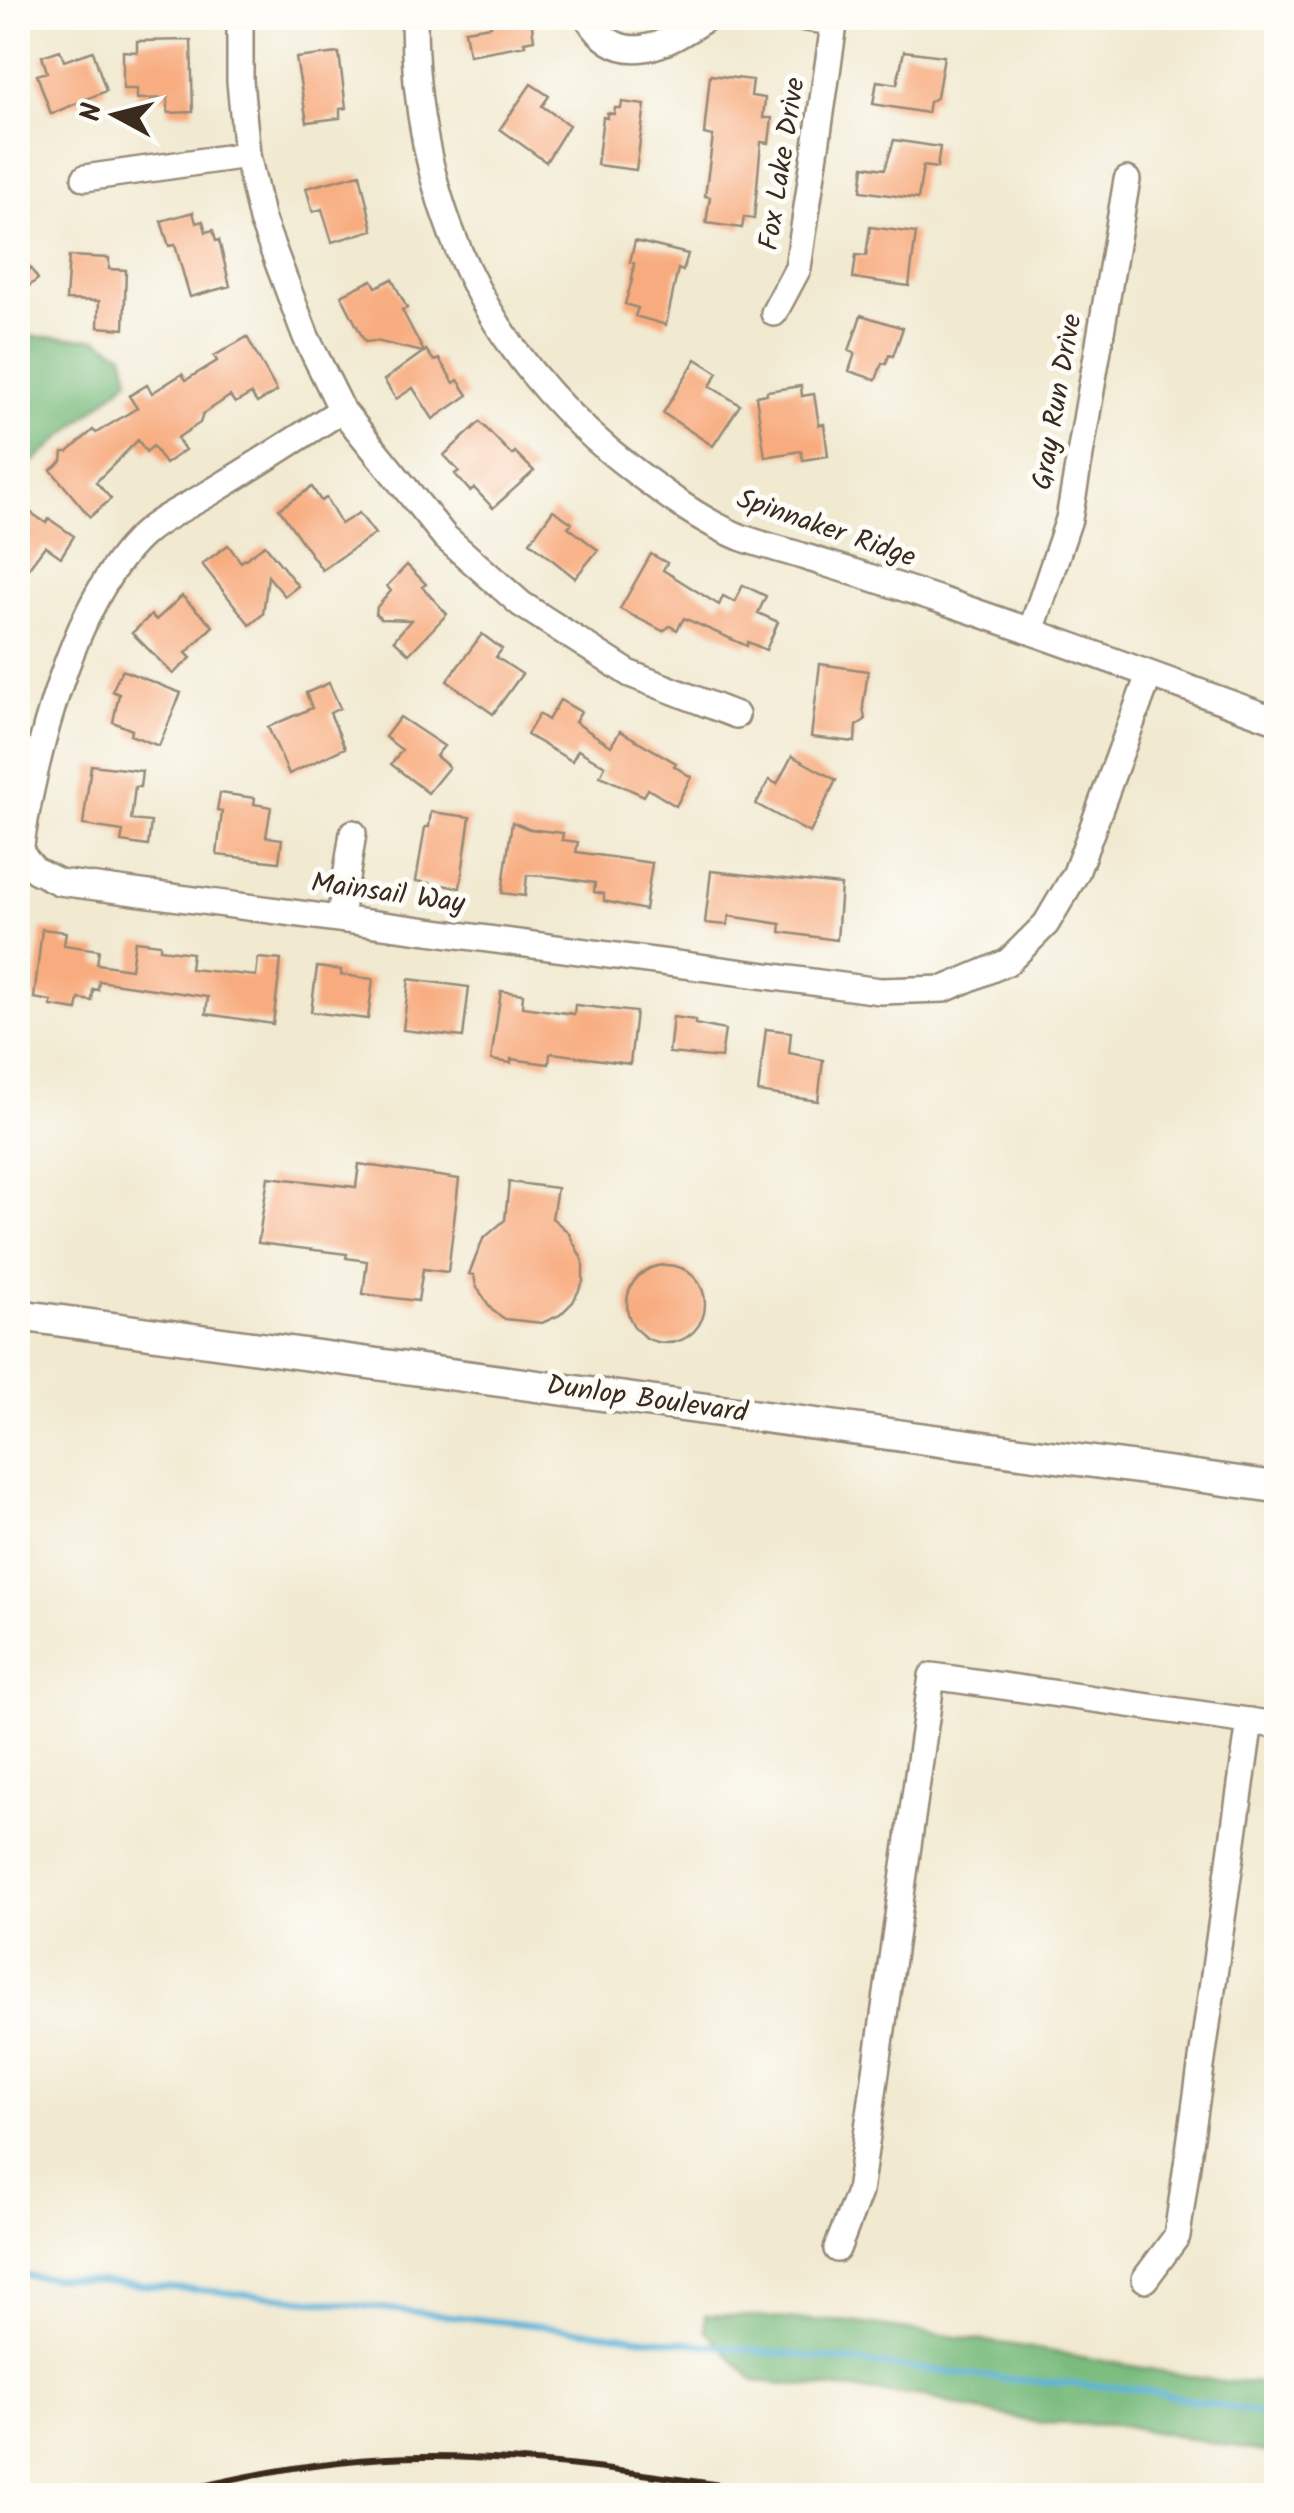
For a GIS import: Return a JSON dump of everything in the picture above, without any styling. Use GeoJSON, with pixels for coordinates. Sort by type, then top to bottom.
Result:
{"type":"FeatureCollection","features":[{"type":"Feature","properties":{"kind":"street"},"geometry":{"type":"LineString","coordinates":[[240,18],[240,81],[248,156],[262,220],[306,336],[342,410],[445,537],[522,604],[630,674],[736,715]]}},
{"type":"Feature","properties":{"kind":"street","name":"Spinnaker Ridge"},"geometry":{"type":"LineString","coordinates":[[414,18],[414,65],[425,150],[442,212],[496,323],[564,412],[668,496],[739,536],[1032,631],[1276,720]]}},
{"type":"Feature","properties":{"kind":"street"},"geometry":{"type":"LineString","coordinates":[[588,18],[600,35],[635,49],[653,48],[675,39],[706,18]]}},
{"type":"Feature","properties":{"kind":"street"},"geometry":{"type":"LineString","coordinates":[[804,18],[834,20]]}},
{"type":"Feature","properties":{"kind":"street","name":"Fox Lake Drive"},"geometry":{"type":"LineString","coordinates":[[774,313],[798,268],[834,20]]}},
{"type":"Feature","properties":{"kind":"street"},"geometry":{"type":"LineString","coordinates":[[85,178],[248,156]]}},
{"type":"Feature","properties":{"kind":"street","name":"Gray Run Drive"},"geometry":{"type":"LineString","coordinates":[[1032,631],[1069,519],[1127,180]]}},
{"type":"Feature","properties":{"kind":"street","name":"Mainsail Way"},"geometry":{"type":"LineString","coordinates":[[342,410],[147,531],[113,571],[82,625],[64,672],[24,820],[20,852],[35,870],[58,882],[880,991],[944,989],[1008,962],[1046,924],[1076,873],[1149,675]]}},
{"type":"Feature","properties":{"kind":"street"},"geometry":{"type":"LineString","coordinates":[[340,918],[353,834]]}},
{"type":"Feature","properties":{"kind":"street","name":"Dunlop Boulevard"},"geometry":{"type":"LineString","coordinates":[[18,1315],[1276,1487]]}},
{"type":"Feature","properties":{"kind":"street"},"geometry":{"type":"LineString","coordinates":[[837,2248],[860,2192],[932,1676],[1276,1724]]}},
{"type":"Feature","properties":{"kind":"street"},"geometry":{"type":"LineString","coordinates":[[1145,2279],[1177,2236],[1250,1721]]}},
{"type":"Feature","properties":{"kind":"green space"},"geometry":{"type":"Polygon","coordinates":[[[18,336],[97,339],[123,354],[129,379],[18,475],[18,336]]]}},
{"type":"Feature","properties":{"kind":"green space"},"geometry":{"type":"Polygon","coordinates":[[[705,2315],[851,2322],[1014,2345],[1217,2381],[1276,2384],[1276,2454],[1115,2425],[1039,2423],[925,2396],[754,2381],[705,2330],[705,2315]]]}},
{"type":"Feature","properties":{"kind":"building"},"geometry":{"type":"Polygon","coordinates":[[[490,18],[531,18],[534,40],[469,55],[465,30],[491,26],[490,18]]]}},
{"type":"Feature","properties":{"kind":"building"},"geometry":{"type":"Polygon","coordinates":[[[191,40],[193,112],[168,113],[168,98],[137,99],[137,89],[123,89],[123,51],[137,52],[137,41],[191,40]]]}},
{"type":"Feature","properties":{"kind":"building"},"geometry":{"type":"Polygon","coordinates":[[[60,50],[64,61],[93,51],[106,91],[51,114],[37,75],[47,72],[42,56],[60,50]]]}},
{"type":"Feature","properties":{"kind":"building"},"geometry":{"type":"Polygon","coordinates":[[[904,51],[944,56],[937,97],[929,102],[927,113],[873,104],[877,81],[897,84],[904,51]]]}},
{"type":"Feature","properties":{"kind":"building"},"geometry":{"type":"Polygon","coordinates":[[[339,53],[346,108],[340,109],[340,118],[307,122],[296,58],[339,53]]]}},
{"type":"Feature","properties":{"kind":"building"},"geometry":{"type":"Polygon","coordinates":[[[710,75],[753,80],[751,96],[765,98],[763,118],[772,118],[769,143],[761,142],[754,219],[744,217],[742,228],[706,223],[710,197],[705,196],[713,136],[704,134],[710,75]]]}},
{"type":"Feature","properties":{"kind":"building"},"geometry":{"type":"Polygon","coordinates":[[[531,84],[549,96],[542,106],[569,125],[546,162],[500,129],[531,84]]]}},
{"type":"Feature","properties":{"kind":"building"},"geometry":{"type":"Polygon","coordinates":[[[622,102],[645,105],[636,170],[597,165],[603,117],[614,114],[622,102]]]}},
{"type":"Feature","properties":{"kind":"building"},"geometry":{"type":"Polygon","coordinates":[[[894,140],[940,147],[937,168],[923,166],[918,199],[861,191],[864,166],[885,169],[894,140]]]}},
{"type":"Feature","properties":{"kind":"building"},"geometry":{"type":"Polygon","coordinates":[[[360,174],[373,230],[332,242],[322,209],[313,212],[306,188],[360,174]]]}},
{"type":"Feature","properties":{"kind":"building"},"geometry":{"type":"Polygon","coordinates":[[[193,212],[196,223],[203,221],[206,232],[213,230],[216,241],[219,240],[230,286],[190,297],[175,245],[169,246],[161,221],[193,212]]]}},
{"type":"Feature","properties":{"kind":"building"},"geometry":{"type":"Polygon","coordinates":[[[870,227],[916,233],[909,286],[853,278],[856,255],[866,256],[870,227]]]}},
{"type":"Feature","properties":{"kind":"building"},"geometry":{"type":"Polygon","coordinates":[[[635,241],[688,254],[683,271],[678,269],[666,325],[635,316],[638,308],[625,304],[632,280],[634,263],[630,262],[635,241]]]}},
{"type":"Feature","properties":{"kind":"building"},"geometry":{"type":"Polygon","coordinates":[[[18,250],[38,279],[18,295],[18,250]]]}},
{"type":"Feature","properties":{"kind":"building"},"geometry":{"type":"Polygon","coordinates":[[[69,256],[109,258],[109,269],[126,270],[124,329],[98,327],[99,301],[66,300],[69,256]]]}},
{"type":"Feature","properties":{"kind":"building"},"geometry":{"type":"Polygon","coordinates":[[[392,279],[407,308],[402,310],[424,352],[434,361],[439,359],[454,383],[458,380],[468,395],[433,419],[413,388],[396,399],[384,380],[423,352],[365,342],[341,295],[372,280],[376,287],[392,279]]]}},
{"type":"Feature","properties":{"kind":"building"},"geometry":{"type":"Polygon","coordinates":[[[861,315],[903,328],[893,356],[882,363],[876,380],[849,371],[855,353],[849,351],[861,315]]]}},
{"type":"Feature","properties":{"kind":"building"},"geometry":{"type":"Polygon","coordinates":[[[247,337],[277,391],[257,403],[251,394],[235,403],[230,396],[177,438],[185,450],[165,464],[153,446],[146,452],[138,440],[96,482],[111,499],[90,517],[51,470],[62,461],[63,452],[93,430],[96,433],[137,408],[129,396],[147,385],[152,393],[182,374],[186,380],[217,361],[214,356],[247,337]]]}},
{"type":"Feature","properties":{"kind":"building"},"geometry":{"type":"Polygon","coordinates":[[[696,359],[718,373],[710,386],[740,405],[713,446],[663,413],[696,359]]]}},
{"type":"Feature","properties":{"kind":"building"},"geometry":{"type":"Polygon","coordinates":[[[801,386],[802,396],[814,394],[819,425],[824,424],[828,456],[803,460],[801,451],[765,457],[756,396],[801,386]]]}},
{"type":"Feature","properties":{"kind":"building"},"geometry":{"type":"Polygon","coordinates":[[[480,422],[534,471],[493,508],[474,488],[470,491],[444,455],[480,422]]]}},
{"type":"Feature","properties":{"kind":"building"},"geometry":{"type":"Polygon","coordinates":[[[312,487],[321,501],[326,498],[341,524],[359,513],[375,534],[322,570],[279,509],[312,487]]]}},
{"type":"Feature","properties":{"kind":"building"},"geometry":{"type":"Polygon","coordinates":[[[27,510],[74,536],[61,557],[45,546],[27,570],[18,564],[18,524],[27,510]]]}},
{"type":"Feature","properties":{"kind":"building"},"geometry":{"type":"Polygon","coordinates":[[[553,510],[598,550],[575,578],[530,542],[553,510]]]}},
{"type":"Feature","properties":{"kind":"building"},"geometry":{"type":"Polygon","coordinates":[[[228,545],[241,562],[265,545],[298,586],[285,596],[268,576],[263,614],[250,625],[202,564],[228,545]]]}},
{"type":"Feature","properties":{"kind":"building"},"geometry":{"type":"Polygon","coordinates":[[[651,554],[667,563],[663,570],[719,605],[723,596],[735,602],[743,585],[766,596],[758,613],[778,622],[766,650],[748,642],[747,646],[684,618],[677,630],[670,626],[663,631],[620,609],[651,554]]]}},
{"type":"Feature","properties":{"kind":"building"},"geometry":{"type":"Polygon","coordinates":[[[407,565],[447,614],[409,654],[394,640],[411,620],[381,619],[376,614],[391,591],[387,586],[407,565]]]}},
{"type":"Feature","properties":{"kind":"building"},"geometry":{"type":"Polygon","coordinates":[[[182,596],[213,626],[186,653],[191,658],[173,674],[132,633],[151,615],[156,620],[182,596]]]}},
{"type":"Feature","properties":{"kind":"building"},"geometry":{"type":"Polygon","coordinates":[[[482,634],[502,649],[496,657],[522,674],[493,714],[447,681],[482,634]]]}},
{"type":"Feature","properties":{"kind":"building"},"geometry":{"type":"Polygon","coordinates":[[[820,664],[868,671],[865,720],[856,726],[855,742],[811,737],[820,664]]]}},
{"type":"Feature","properties":{"kind":"building"},"geometry":{"type":"Polygon","coordinates":[[[122,670],[181,693],[159,746],[130,735],[132,730],[113,722],[119,694],[112,691],[122,670]]]}},
{"type":"Feature","properties":{"kind":"building"},"geometry":{"type":"Polygon","coordinates":[[[329,683],[340,708],[330,713],[345,748],[289,774],[268,727],[312,708],[306,693],[329,683]]]}},
{"type":"Feature","properties":{"kind":"building"},"geometry":{"type":"Polygon","coordinates":[[[560,700],[581,712],[575,722],[611,746],[620,731],[676,763],[674,766],[691,777],[676,806],[648,789],[644,796],[600,776],[605,766],[578,750],[572,761],[527,735],[539,714],[548,720],[560,700]]]}},
{"type":"Feature","properties":{"kind":"building"},"geometry":{"type":"Polygon","coordinates":[[[400,717],[444,746],[436,756],[449,767],[428,793],[391,764],[402,750],[385,737],[400,717]]]}},
{"type":"Feature","properties":{"kind":"building"},"geometry":{"type":"Polygon","coordinates":[[[792,756],[836,780],[810,833],[756,804],[769,780],[777,784],[792,756]]]}},
{"type":"Feature","properties":{"kind":"building"},"geometry":{"type":"Polygon","coordinates":[[[91,765],[142,771],[140,787],[135,787],[131,820],[151,822],[148,846],[121,842],[123,831],[83,825],[91,765]]]}},
{"type":"Feature","properties":{"kind":"building"},"geometry":{"type":"Polygon","coordinates":[[[220,793],[255,798],[254,804],[271,807],[266,837],[282,839],[279,862],[217,855],[220,793]]]}},
{"type":"Feature","properties":{"kind":"building"},"geometry":{"type":"Polygon","coordinates":[[[431,812],[470,817],[460,888],[416,881],[431,812]]]}},
{"type":"Feature","properties":{"kind":"building"},"geometry":{"type":"Polygon","coordinates":[[[512,822],[529,829],[563,833],[562,840],[578,842],[576,852],[652,863],[645,910],[604,901],[604,894],[594,892],[595,883],[557,877],[527,875],[525,896],[502,893],[512,822]]]}},
{"type":"Feature","properties":{"kind":"building"},"geometry":{"type":"Polygon","coordinates":[[[711,871],[841,885],[837,940],[780,932],[781,924],[729,916],[727,925],[705,923],[711,871]]]}},
{"type":"Feature","properties":{"kind":"building"},"geometry":{"type":"Polygon","coordinates":[[[42,929],[66,932],[64,945],[99,950],[97,964],[131,969],[135,941],[192,953],[190,969],[256,976],[258,958],[281,960],[273,1024],[206,1014],[208,997],[99,981],[98,990],[93,989],[92,1001],[79,999],[77,1010],[51,1006],[51,1001],[34,998],[42,929]]]}},
{"type":"Feature","properties":{"kind":"building"},"geometry":{"type":"Polygon","coordinates":[[[317,967],[373,979],[368,1019],[311,1012],[317,967]]]}},
{"type":"Feature","properties":{"kind":"building"},"geometry":{"type":"Polygon","coordinates":[[[409,979],[469,987],[463,1037],[403,1030],[409,979]]]}},
{"type":"Feature","properties":{"kind":"building"},"geometry":{"type":"Polygon","coordinates":[[[501,991],[523,994],[522,1007],[574,1014],[575,1005],[636,1012],[630,1064],[553,1053],[549,1064],[491,1060],[501,991]]]}},
{"type":"Feature","properties":{"kind":"building"},"geometry":{"type":"Polygon","coordinates":[[[673,1017],[725,1030],[721,1058],[669,1053],[673,1017]]]}},
{"type":"Feature","properties":{"kind":"building"},"geometry":{"type":"Polygon","coordinates":[[[766,1029],[791,1032],[789,1053],[823,1060],[818,1101],[758,1092],[766,1029]]]}},
{"type":"Feature","properties":{"kind":"building"},"geometry":{"type":"Polygon","coordinates":[[[359,1164],[459,1179],[448,1272],[423,1269],[418,1301],[363,1294],[367,1261],[346,1258],[347,1254],[258,1243],[268,1177],[356,1187],[359,1164]]]}},
{"type":"Feature","properties":{"kind":"building"},"geometry":{"type":"Polygon","coordinates":[[[509,1182],[557,1188],[552,1218],[568,1232],[583,1261],[583,1282],[573,1302],[560,1315],[542,1323],[505,1319],[492,1310],[476,1286],[474,1275],[469,1274],[483,1239],[505,1220],[509,1182]]]}},
{"type":"Feature","properties":{"kind":"building"},"geometry":{"type":"Polygon","coordinates":[[[666,1265],[694,1276],[705,1304],[694,1332],[666,1343],[638,1332],[627,1304],[638,1276],[666,1265]]]}},
{"type":"Feature","properties":{"kind":"waterway"},"geometry":{"type":"LineString","coordinates":[[18,2275],[284,2297],[1008,2379],[1138,2389],[1276,2417]]}},
{"type":"Feature","properties":{"kind":"railway"},"geometry":{"type":"LineString","coordinates":[[162,2496],[296,2468],[399,2457],[570,2465],[796,2496]]}}]}
